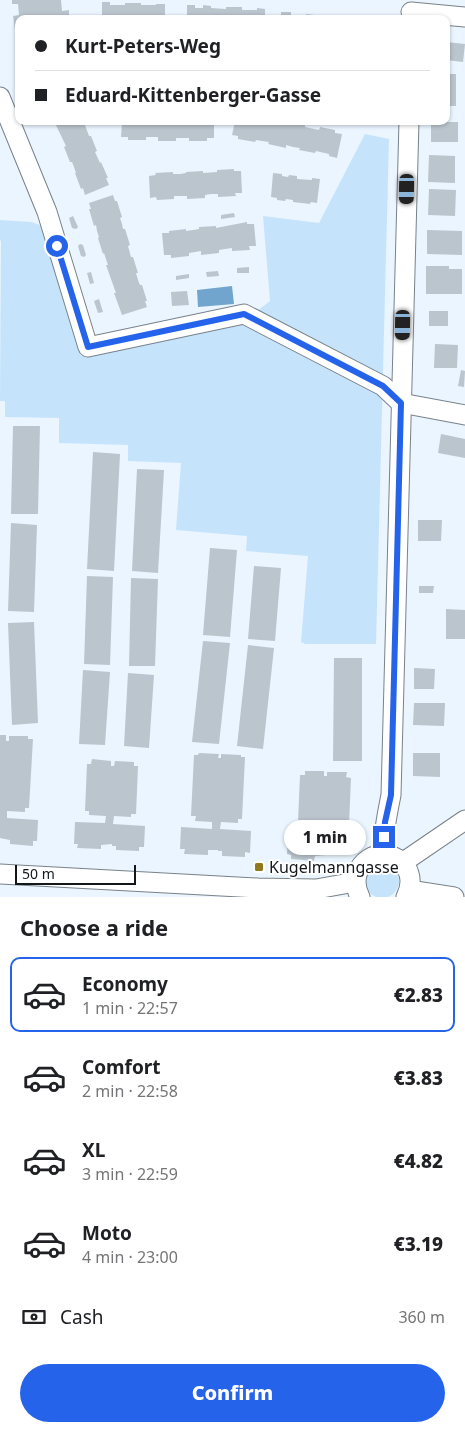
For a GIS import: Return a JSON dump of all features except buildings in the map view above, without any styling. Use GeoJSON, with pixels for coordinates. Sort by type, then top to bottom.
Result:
{"type":"FeatureCollection","features":[{"type":"Feature","properties":{"kind":"street"},"geometry":{"type":"LineString","coordinates":[[411,10],[450,15]]}},
{"type":"Feature","properties":{"kind":"street"},"geometry":{"type":"LineString","coordinates":[[450,15],[465,17]]}},
{"type":"Feature","properties":{"kind":"street"},"geometry":{"type":"LineString","coordinates":[[0,97],[47,212],[88,347],[244,314],[383,386],[401,403],[465,415]]}},
{"type":"Feature","properties":{"kind":"street"},"geometry":{"type":"LineString","coordinates":[[384,855],[385,822],[391,795],[409,125]]}},
{"type":"Feature","properties":{"kind":"street"},"geometry":{"type":"LineString","coordinates":[[402,863],[465,820]]}},
{"type":"Feature","properties":{"kind":"street"},"geometry":{"type":"LineString","coordinates":[[0,874],[258,888],[358,889],[358,871],[364,862],[373,856],[384,855],[397,858],[408,871],[410,880],[408,893],[454,897]]}},
{"type":"Feature","properties":{"kind":"shaded area"},"geometry":{"type":"Polygon","coordinates":[[[365,134],[389,139],[376,644],[305,644],[301,642],[308,556],[246,551],[247,536],[176,530],[181,463],[128,461],[128,445],[59,443],[59,418],[5,417],[5,401],[0,401],[0,220],[31,222],[43,226],[81,356],[244,321],[270,301],[263,216],[319,223],[365,134]]]}},
{"type":"Feature","properties":{"kind":"shaded area"},"geometry":{"type":"Polygon","coordinates":[[[382,864],[394,869],[399,881],[394,893],[385,897],[379,897],[370,893],[365,881],[370,869],[382,864]]]}},
{"type":"Feature","properties":{"kind":"water"},"geometry":{"type":"Polygon","coordinates":[[[232,286],[234,304],[198,307],[197,290],[232,286]]]}},
{"type":"Feature","properties":{"kind":"place","name":"Kugelmanngasse"},"geometry":{"type":"Point","coordinates":[259,867]}},
{"type":"Feature","properties":{"kind":"route"},"geometry":{"type":"LineString","coordinates":[[57,246],[88,347],[244,314],[383,386],[401,403],[391,795],[384,837]]}}]}
